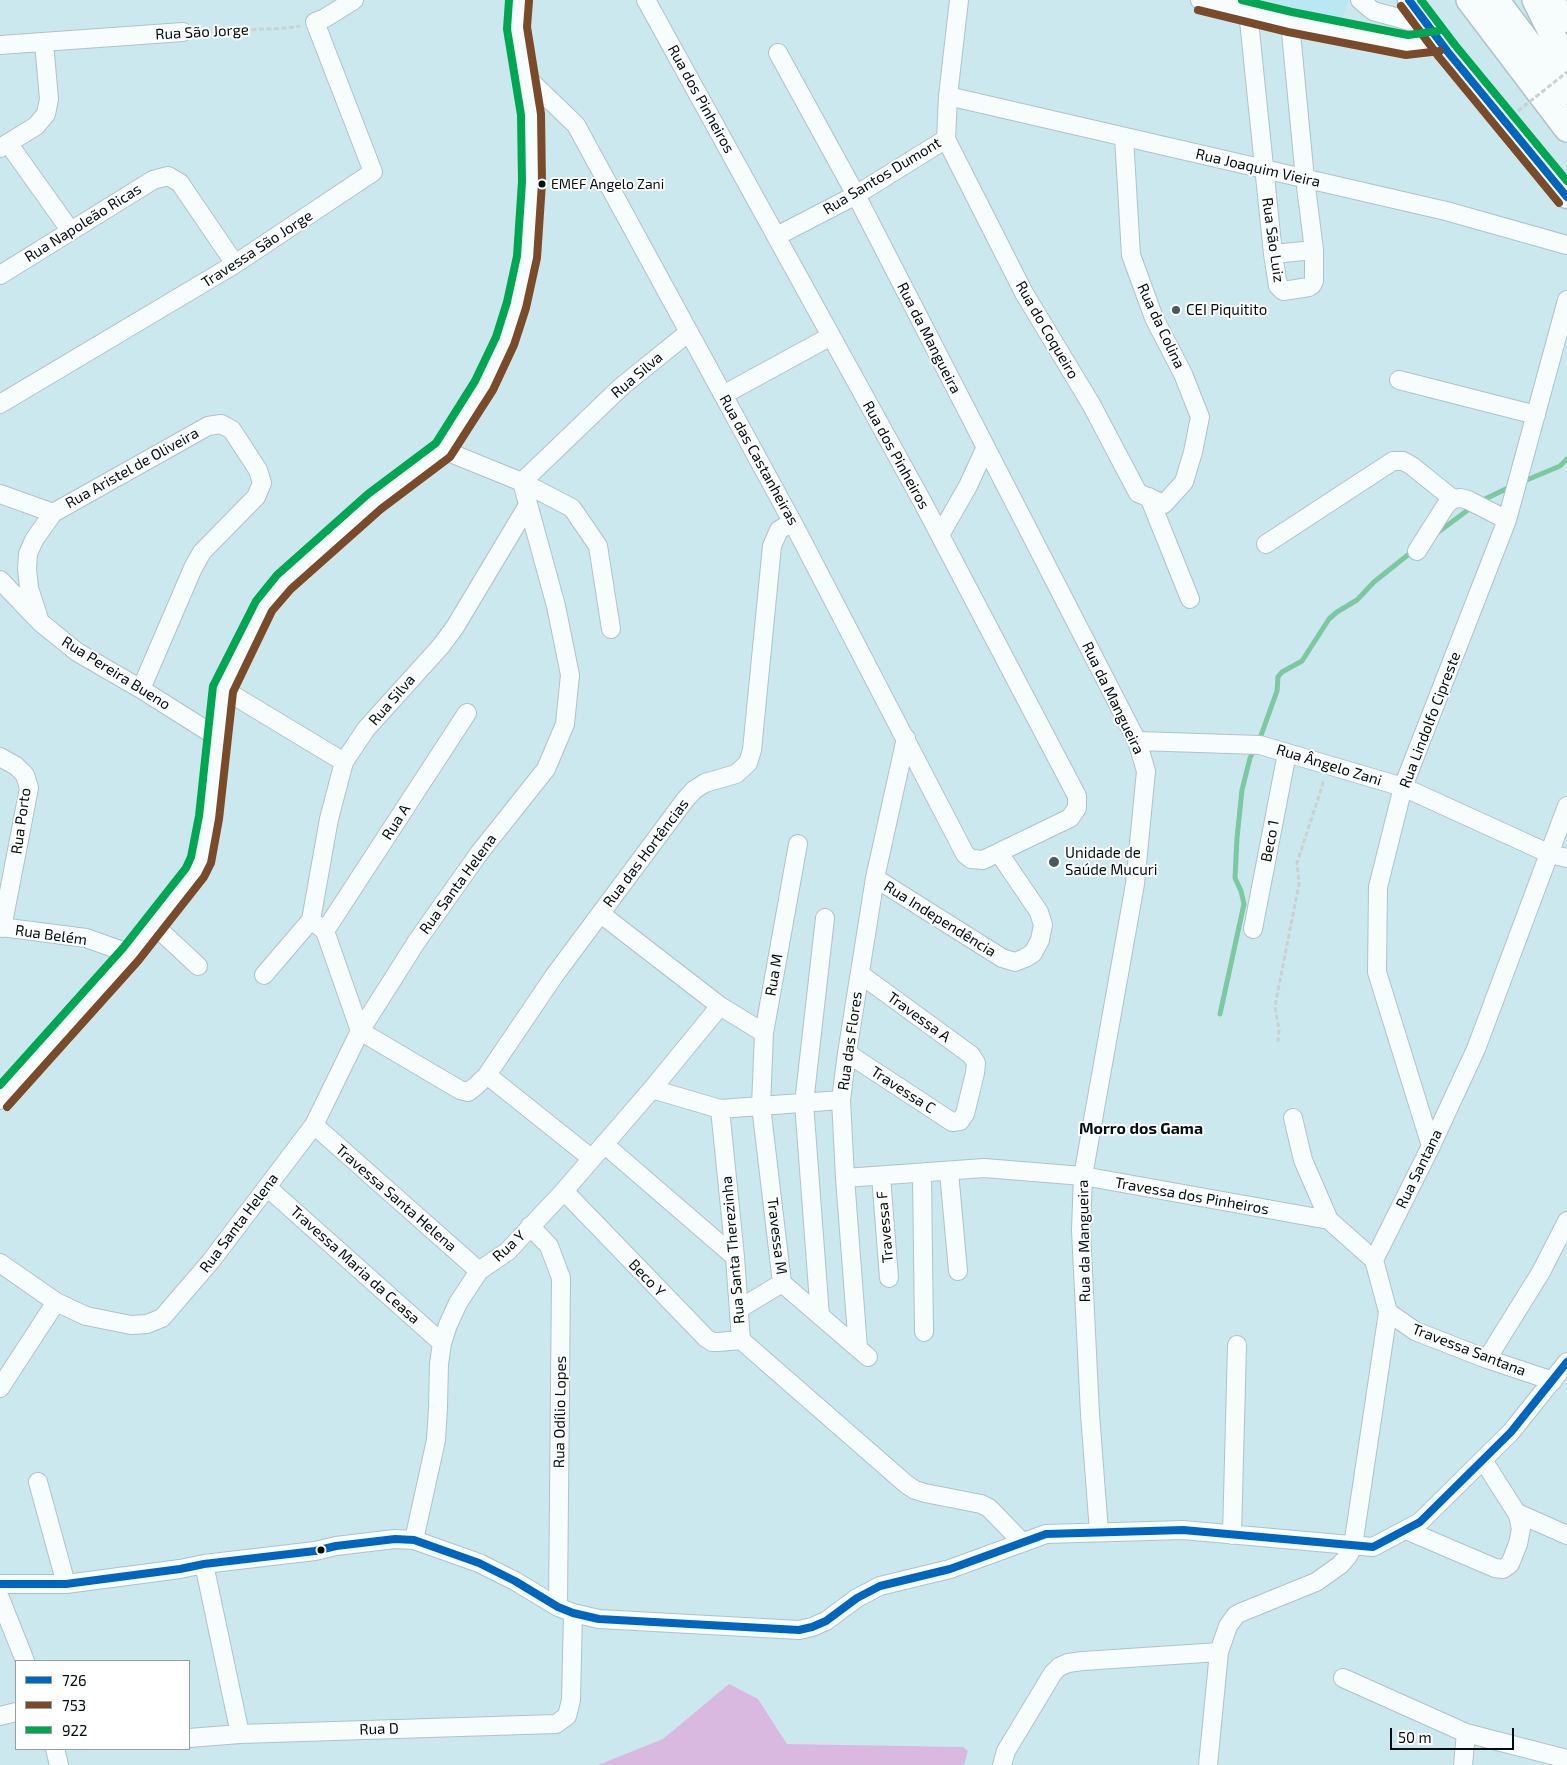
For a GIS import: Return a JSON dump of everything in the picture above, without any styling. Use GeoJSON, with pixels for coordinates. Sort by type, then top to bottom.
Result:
{"type":"FeatureCollection","features":[{"type":"Feature","properties":{"kind":"highway"},"geometry":{"type":"LineString","coordinates":[[1469,0],[1567,129]]}},
{"type":"Feature","properties":{"kind":"highway"},"geometry":{"type":"LineString","coordinates":[[1496,0],[1567,94]]}},
{"type":"Feature","properties":{"kind":"highway"},"geometry":{"type":"LineString","coordinates":[[1534,0],[1567,64]]}},
{"type":"Feature","properties":{"kind":"main road"},"geometry":{"type":"LineString","coordinates":[[1409,0],[1567,197]]}},
{"type":"Feature","properties":{"kind":"main road"},"geometry":{"type":"LineString","coordinates":[[1552,0],[1567,21]]}},
{"type":"Feature","properties":{"kind":"street"},"geometry":{"type":"LineString","coordinates":[[315,22],[354,0]]}},
{"type":"Feature","properties":{"kind":"street"},"geometry":{"type":"LineString","coordinates":[[0,1100],[130,954],[195,873],[201,860],[209,817],[223,689],[264,606],[274,593],[375,501],[443,450],[484,386],[505,341],[519,296],[527,257],[532,182],[531,114],[516,27],[519,0]]}},
{"type":"Feature","properties":{"kind":"street","name":"Rua dos Pinheiros"},"geometry":{"type":"LineString","coordinates":[[646,0],[940,535],[1077,796],[1076,808],[1070,818],[983,860],[971,859]]}},
{"type":"Feature","properties":{"kind":"street","name":"Rua Santos Dumont"},"geometry":{"type":"LineString","coordinates":[[776,236],[856,195],[946,139],[948,96],[959,0]]}},
{"type":"Feature","properties":{"kind":"street"},"geometry":{"type":"LineString","coordinates":[[1200,0],[1290,22],[1408,45],[1434,33]]}},
{"type":"Feature","properties":{"kind":"street"},"geometry":{"type":"LineString","coordinates":[[1360,0],[1374,11],[1434,33]]}},
{"type":"Feature","properties":{"kind":"street","name":"Rua São Luiz"},"geometry":{"type":"LineString","coordinates":[[1248,11],[1273,254],[1278,286],[1283,291],[1309,288],[1314,281],[1314,250],[1305,179],[1290,22]]}},
{"type":"Feature","properties":{"kind":"street","name":"Travessa São Jorge"},"geometry":{"type":"LineString","coordinates":[[0,404],[236,264],[373,172],[315,22]]}},
{"type":"Feature","properties":{"kind":"street","name":"Rua São Jorge"},"geometry":{"type":"LineString","coordinates":[[0,45],[183,32]]}},
{"type":"Feature","properties":{"kind":"street"},"geometry":{"type":"LineString","coordinates":[[44,43],[49,99],[46,114],[36,126],[4,145],[70,230]]}},
{"type":"Feature","properties":{"kind":"street","name":"Rua da Mangueira"},"geometry":{"type":"LineString","coordinates":[[778,53],[856,195],[1137,741],[1146,771],[1135,884],[1083,1176],[1081,1230],[1090,1414],[1099,1532]]}},
{"type":"Feature","properties":{"kind":"street","name":"Rua das Castanheiras"},"geometry":{"type":"LineString","coordinates":[[524,75],[576,125],[794,525],[965,854],[971,859]]}},
{"type":"Feature","properties":{"kind":"street","name":"Rua Joaquim Vieira"},"geometry":{"type":"LineString","coordinates":[[948,96],[1446,211],[1567,245]]}},
{"type":"Feature","properties":{"kind":"street","name":"Rua da Colina"},"geometry":{"type":"LineString","coordinates":[[1124,137],[1131,255],[1154,318],[1183,374],[1200,417],[1193,452],[1184,482],[1156,501]]}},
{"type":"Feature","properties":{"kind":"street","name":"Rua do Coqueiro"},"geometry":{"type":"LineString","coordinates":[[946,139],[1024,293],[1091,404],[1138,493],[1156,501]]}},
{"type":"Feature","properties":{"kind":"street","name":"Rua Napoleão Ricas"},"geometry":{"type":"LineString","coordinates":[[0,275],[153,180],[168,176],[180,183],[236,264]]}},
{"type":"Feature","properties":{"kind":"street"},"geometry":{"type":"LineString","coordinates":[[1273,254],[1314,250]]}},
{"type":"Feature","properties":{"kind":"street","name":"Rua Lindolfo Cipreste"},"geometry":{"type":"LineString","coordinates":[[1431,1146],[1377,972],[1378,887],[1403,787],[1507,520],[1567,300]]}},
{"type":"Feature","properties":{"kind":"street","name":"Rua Silva"},"geometry":{"type":"LineString","coordinates":[[522,482],[621,387],[689,332]]}},
{"type":"Feature","properties":{"kind":"street"},"geometry":{"type":"LineString","coordinates":[[723,395],[831,336]]}},
{"type":"Feature","properties":{"kind":"street"},"geometry":{"type":"LineString","coordinates":[[1399,380],[1536,415]]}},
{"type":"Feature","properties":{"kind":"street","name":"Rua Aristel de Oliveira"},"geometry":{"type":"LineString","coordinates":[[0,494],[53,513],[208,426],[221,424],[232,430],[258,470],[262,483],[256,497],[202,552],[192,568],[142,689]]}},
{"type":"Feature","properties":{"kind":"street"},"geometry":{"type":"LineString","coordinates":[[940,535],[968,486],[986,449]]}},
{"type":"Feature","properties":{"kind":"street"},"geometry":{"type":"LineString","coordinates":[[443,450],[522,482],[572,508],[598,546],[611,630]]}},
{"type":"Feature","properties":{"kind":"street"},"geometry":{"type":"LineString","coordinates":[[1266,544],[1393,462],[1403,461],[1412,466],[1453,499]]}},
{"type":"Feature","properties":{"kind":"street","name":"Rua Santa Helena"},"geometry":{"type":"LineString","coordinates":[[56,1302],[86,1316],[131,1325],[148,1324],[162,1318],[211,1262],[314,1125],[360,1031],[417,941],[480,852],[546,769],[565,724],[570,675],[556,606],[522,482]]}},
{"type":"Feature","properties":{"kind":"street"},"geometry":{"type":"LineString","coordinates":[[1417,551],[1446,505],[1453,499],[1461,498],[1468,500],[1507,520]]}},
{"type":"Feature","properties":{"kind":"street"},"geometry":{"type":"LineString","coordinates":[[1156,501],[1190,599]]}},
{"type":"Feature","properties":{"kind":"street","name":"Rua Silva"},"geometry":{"type":"LineString","coordinates":[[311,920],[329,819],[344,762],[366,729],[441,646],[455,627],[528,505]]}},
{"type":"Feature","properties":{"kind":"street"},"geometry":{"type":"LineString","coordinates":[[40,622],[29,588],[28,554],[34,540],[53,513]]}},
{"type":"Feature","properties":{"kind":"street","name":"Rua das Hortências"},"geometry":{"type":"LineString","coordinates":[[487,1075],[554,976],[685,800],[694,790],[705,783],[736,774],[748,763],[752,750],[772,546],[779,530],[786,526],[794,525]]}},
{"type":"Feature","properties":{"kind":"street","name":"Rua Pereira Bueno"},"geometry":{"type":"LineString","coordinates":[[0,580],[40,622],[77,652],[142,689],[217,737]]}},
{"type":"Feature","properties":{"kind":"street"},"geometry":{"type":"LineString","coordinates":[[223,689],[344,762]]}},
{"type":"Feature","properties":{"kind":"street","name":"Rua A"},"geometry":{"type":"LineString","coordinates":[[325,932],[467,712]]}},
{"type":"Feature","properties":{"kind":"street","name":"Rua das Flores"},"geometry":{"type":"LineString","coordinates":[[863,1353],[845,1178],[841,1100],[875,878],[906,738]]}},
{"type":"Feature","properties":{"kind":"street","name":"Rua Ângelo Zani"},"geometry":{"type":"LineString","coordinates":[[1137,741],[1260,744],[1403,787],[1559,856]]}},
{"type":"Feature","properties":{"kind":"street","name":"Beco 1"},"geometry":{"type":"LineString","coordinates":[[1253,929],[1287,753]]}},
{"type":"Feature","properties":{"kind":"street","name":"Rua Porto"},"geometry":{"type":"LineString","coordinates":[[0,757],[16,766],[25,775],[29,788],[1,928]]}},
{"type":"Feature","properties":{"kind":"street","name":"Rua Santana"},"geometry":{"type":"LineString","coordinates":[[1374,1260],[1431,1146],[1476,1048],[1559,856],[1567,806]]}},
{"type":"Feature","properties":{"kind":"street","name":"Rua M"},"geometry":{"type":"LineString","coordinates":[[760,1106],[764,1033],[798,844]]}},
{"type":"Feature","properties":{"kind":"street","name":"Rua Independência"},"geometry":{"type":"LineString","coordinates":[[875,878],[1002,958],[1015,962],[1033,954],[1040,940],[1043,925],[1040,912],[999,853]]}},
{"type":"Feature","properties":{"kind":"street"},"geometry":{"type":"LineString","coordinates":[[601,914],[720,1006],[764,1033]]}},
{"type":"Feature","properties":{"kind":"street"},"geometry":{"type":"LineString","coordinates":[[820,1316],[804,1103],[824,918]]}},
{"type":"Feature","properties":{"kind":"street"},"geometry":{"type":"LineString","coordinates":[[264,975],[311,920],[325,932],[360,1031],[460,1090],[468,1092],[487,1075],[591,1158]]}},
{"type":"Feature","properties":{"kind":"street"},"geometry":{"type":"LineString","coordinates":[[154,925],[198,966]]}},
{"type":"Feature","properties":{"kind":"street","name":"Rua Belém"},"geometry":{"type":"LineString","coordinates":[[1,928],[86,938],[130,954]]}},
{"type":"Feature","properties":{"kind":"street","name":"Travessa A"},"geometry":{"type":"LineString","coordinates":[[860,974],[971,1056],[976,1063],[965,1114],[960,1121]]}},
{"type":"Feature","properties":{"kind":"street","name":"Rua Y"},"geometry":{"type":"LineString","coordinates":[[414,1540],[436,1440],[439,1364],[442,1343],[458,1303],[479,1271],[508,1251],[564,1191],[652,1089],[720,1006]]}},
{"type":"Feature","properties":{"kind":"street","name":"Travessa C"},"geometry":{"type":"LineString","coordinates":[[847,1054],[952,1122],[960,1121]]}},
{"type":"Feature","properties":{"kind":"street"},"geometry":{"type":"LineString","coordinates":[[652,1089],[720,1109],[841,1100]]}},
{"type":"Feature","properties":{"kind":"street","name":"Travessa M"},"geometry":{"type":"LineString","coordinates":[[760,1106],[782,1283],[863,1353]]}},
{"type":"Feature","properties":{"kind":"street","name":"Rua Santa Therezinha"},"geometry":{"type":"LineString","coordinates":[[720,1109],[735,1257],[741,1340],[914,1490],[924,1494],[981,1504],[989,1508],[1022,1542]]}},
{"type":"Feature","properties":{"kind":"street"},"geometry":{"type":"LineString","coordinates":[[1208,1765],[1219,1652],[1224,1632],[1236,1615],[1316,1582],[1340,1565],[1348,1556],[1353,1546],[1388,1312],[1374,1260],[1328,1220],[1303,1160],[1293,1118]]}},
{"type":"Feature","properties":{"kind":"street","name":"Travessa Santa Helena"},"geometry":{"type":"LineString","coordinates":[[314,1125],[479,1271]]}},
{"type":"Feature","properties":{"kind":"street"},"geometry":{"type":"LineString","coordinates":[[604,1144],[735,1257]]}},
{"type":"Feature","properties":{"kind":"street","name":"Travessa dos Pinheiros"},"geometry":{"type":"LineString","coordinates":[[845,1178],[984,1168],[1083,1176],[1328,1220]]}},
{"type":"Feature","properties":{"kind":"street"},"geometry":{"type":"LineString","coordinates":[[949,1172],[958,1271]]}},
{"type":"Feature","properties":{"kind":"street"},"geometry":{"type":"LineString","coordinates":[[922,1173],[924,1332]]}},
{"type":"Feature","properties":{"kind":"street","name":"Travessa F"},"geometry":{"type":"LineString","coordinates":[[881,1176],[889,1278]]}},
{"type":"Feature","properties":{"kind":"street","name":"Travessa Maria da Ceasa"},"geometry":{"type":"LineString","coordinates":[[267,1187],[442,1343]]}},
{"type":"Feature","properties":{"kind":"street","name":"Beco Y"},"geometry":{"type":"LineString","coordinates":[[564,1191],[706,1338],[712,1342],[741,1340]]}},
{"type":"Feature","properties":{"kind":"street"},"geometry":{"type":"LineString","coordinates":[[1487,1360],[1540,1272],[1567,1221]]}},
{"type":"Feature","properties":{"kind":"street","name":"Rua Odílio Lopes"},"geometry":{"type":"LineString","coordinates":[[530,1226],[548,1246],[561,1278],[565,1610],[571,1700],[567,1716]]}},
{"type":"Feature","properties":{"kind":"street"},"geometry":{"type":"LineString","coordinates":[[0,1263],[56,1302],[0,1388]]}},
{"type":"Feature","properties":{"kind":"street"},"geometry":{"type":"LineString","coordinates":[[739,1310],[782,1283]]}},
{"type":"Feature","properties":{"kind":"street","name":"Travessa Santana"},"geometry":{"type":"LineString","coordinates":[[1388,1312],[1415,1331],[1487,1360],[1553,1381]]}},
{"type":"Feature","properties":{"kind":"street"},"geometry":{"type":"LineString","coordinates":[[1232,1535],[1237,1345]]}},
{"type":"Feature","properties":{"kind":"street"},"geometry":{"type":"LineString","coordinates":[[0,1584],[66,1584],[180,1569],[204,1564],[316,1551],[336,1546],[395,1539],[414,1540],[479,1563],[565,1610],[599,1619],[800,1630],[826,1621],[857,1598],[880,1586],[950,1569],[1046,1534],[1183,1530],[1373,1547],[1420,1522],[1511,1432],[1567,1362]]}},
{"type":"Feature","properties":{"kind":"street"},"geometry":{"type":"LineString","coordinates":[[1406,1530],[1495,1568],[1504,1569],[1510,1564],[1518,1544],[1521,1529],[1517,1513],[1483,1460]]}},
{"type":"Feature","properties":{"kind":"street"},"geometry":{"type":"LineString","coordinates":[[38,1482],[66,1584]]}},
{"type":"Feature","properties":{"kind":"street"},"geometry":{"type":"LineString","coordinates":[[1517,1513],[1567,1535]]}},
{"type":"Feature","properties":{"kind":"street"},"geometry":{"type":"LineString","coordinates":[[204,1564],[240,1734]]}},
{"type":"Feature","properties":{"kind":"street"},"geometry":{"type":"LineString","coordinates":[[0,1598],[25,1660]]}},
{"type":"Feature","properties":{"kind":"street"},"geometry":{"type":"LineString","coordinates":[[1002,1765],[1006,1751],[1059,1667],[1068,1663],[1083,1661],[1219,1652]]}},
{"type":"Feature","properties":{"kind":"street"},"geometry":{"type":"LineString","coordinates":[[1343,1678],[1466,1733],[1567,1759]]}},
{"type":"Feature","properties":{"kind":"street"},"geometry":{"type":"LineString","coordinates":[[0,1716],[15,1712]]}},
{"type":"Feature","properties":{"kind":"street","name":"Rua D"},"geometry":{"type":"LineString","coordinates":[[190,1738],[240,1734],[556,1724],[567,1716]]}},
{"type":"Feature","properties":{"kind":"street"},"geometry":{"type":"LineString","coordinates":[[1463,1765],[1466,1733]]}},
{"type":"Feature","properties":{"kind":"street"},"geometry":{"type":"LineString","coordinates":[[55,1750],[59,1765]]}},
{"type":"Feature","properties":{"kind":"path","name":"Rua São Jorge"},"geometry":{"type":"LineString","coordinates":[[183,32],[288,28],[315,22]]}},
{"type":"Feature","properties":{"kind":"path"},"geometry":{"type":"LineString","coordinates":[[1518,111],[1567,72]]}},
{"type":"Feature","properties":{"kind":"path"},"geometry":{"type":"LineString","coordinates":[[1278,1042],[1279,1030],[1275,1006],[1299,884],[1297,862],[1329,765]]}},
{"type":"Feature","properties":{"kind":"shaded area"},"geometry":{"type":"Polygon","coordinates":[[[1264,0],[1349,0],[1342,20],[1264,0]]]}},
{"type":"Feature","properties":{"kind":"shaded area"},"geometry":{"type":"Polygon","coordinates":[[[729,1684],[758,1699],[787,1744],[963,1747],[968,1751],[964,1765],[598,1765],[663,1739],[729,1684]]]}},
{"type":"Feature","properties":{"kind":"waterway"},"geometry":{"type":"LineString","coordinates":[[1522,482],[1560,466],[1567,459]]}},
{"type":"Feature","properties":{"kind":"waterway"},"geometry":{"type":"LineString","coordinates":[[1479,502],[1512,486]]}},
{"type":"Feature","properties":{"kind":"waterway"},"geometry":{"type":"LineString","coordinates":[[1437,533],[1472,507]]}},
{"type":"Feature","properties":{"kind":"waterway"},"geometry":{"type":"LineString","coordinates":[[1259,741],[1277,691],[1278,677],[1282,672],[1302,661],[1329,619],[1357,600],[1374,582],[1414,550]]}},
{"type":"Feature","properties":{"kind":"waterway"},"geometry":{"type":"LineString","coordinates":[[1220,1014],[1244,904],[1235,878],[1237,838],[1242,790],[1250,758],[1255,748]]}},
{"type":"Feature","properties":{"kind":"transit line","name":"922"},"geometry":{"type":"LineString","coordinates":[[0,1085],[123,948],[186,868],[191,857],[199,816],[213,686],[256,601],[277,575],[368,494],[436,443],[475,381],[496,337],[507,302],[517,256],[522,182],[521,115],[507,29],[509,0]]}},
{"type":"Feature","properties":{"kind":"transit line","name":"922"},"geometry":{"type":"LineString","coordinates":[[1242,0],[1408,35],[1438,31]]}},
{"type":"Feature","properties":{"kind":"transit line","name":"726"},"geometry":{"type":"LineString","coordinates":[[1409,0],[1447,51],[1567,197]]}},
{"type":"Feature","properties":{"kind":"transit line","name":"922"},"geometry":{"type":"LineString","coordinates":[[1421,0],[1455,45],[1567,181]]}},
{"type":"Feature","properties":{"kind":"transit line","name":"753"},"geometry":{"type":"LineString","coordinates":[[7,1107],[138,961],[204,877],[211,863],[219,819],[233,692],[272,611],[291,589],[381,509],[450,457],[493,390],[514,345],[526,308],[537,258],[542,183],[541,114],[527,27],[529,1]]}},
{"type":"Feature","properties":{"kind":"transit line","name":"753"},"geometry":{"type":"LineString","coordinates":[[1401,6],[1439,57],[1559,203]]}},
{"type":"Feature","properties":{"kind":"transit line","name":"753"},"geometry":{"type":"LineString","coordinates":[[1198,10],[1288,32],[1406,55],[1440,51]]}},
{"type":"Feature","properties":{"kind":"transit line","name":"726"},"geometry":{"type":"LineString","coordinates":[[0,1584],[66,1584],[180,1569],[204,1564],[315,1551],[336,1546],[395,1539],[414,1540],[479,1563],[515,1581],[558,1607],[573,1613],[599,1619],[799,1630],[826,1621],[857,1598],[880,1586],[950,1569],[1046,1534],[1183,1530],[1373,1547],[1420,1522],[1511,1432],[1567,1362]]}},
{"type":"Feature","properties":{"kind":"place","name":"EMEF Angelo Zani"},"geometry":{"type":"Point","coordinates":[542,184]}},
{"type":"Feature","properties":{"kind":"place","name":"CEI Piquitito"},"geometry":{"type":"Point","coordinates":[1176,310]}},
{"type":"Feature","properties":{"kind":"place","name":"Unidade de Saúde Mucuri"},"geometry":{"type":"Point","coordinates":[1054,862]}},
{"type":"Feature","properties":{"kind":"district","name":"Morro dos Gama"},"geometry":{"type":"Point","coordinates":[1141,1129]}}]}
